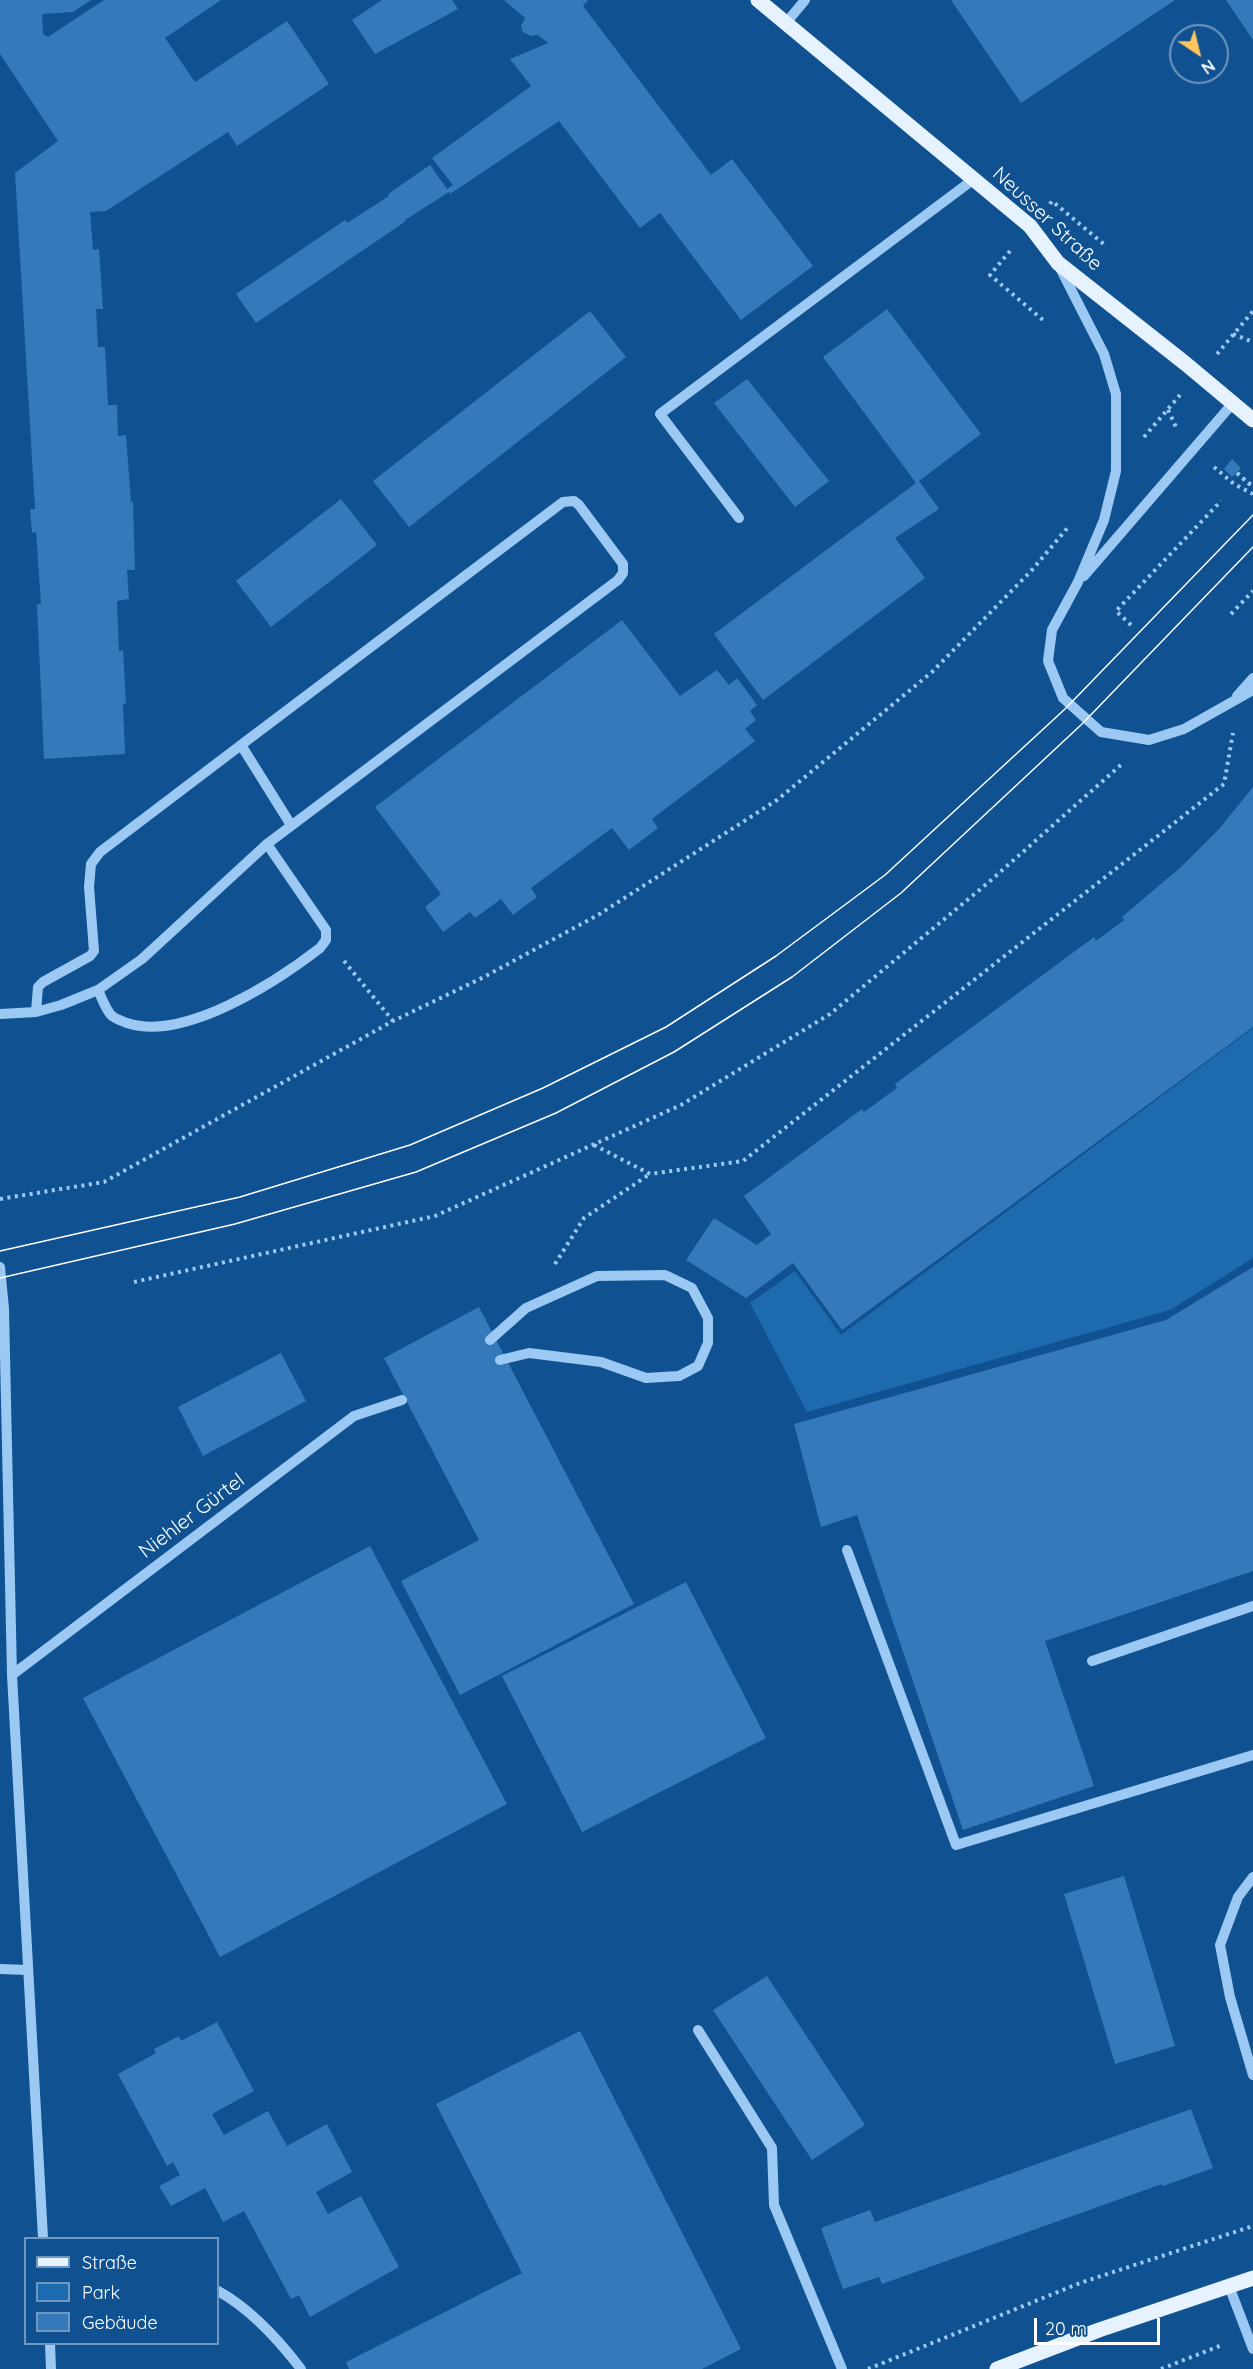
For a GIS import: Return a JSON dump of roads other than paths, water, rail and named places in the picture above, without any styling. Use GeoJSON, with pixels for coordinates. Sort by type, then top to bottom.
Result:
{"type":"FeatureCollection","features":[{"type":"Feature","properties":{"kind":"main road","name":"Neusser Straße"},"geometry":{"type":"LineString","coordinates":[[758,0],[1030,226],[1058,263],[1233,403],[1251,414]]}},
{"type":"Feature","properties":{"kind":"main road"},"geometry":{"type":"LineString","coordinates":[[997,2369],[1099,2330],[1253,2278]]}},
{"type":"Feature","properties":{"kind":"street"},"geometry":{"type":"LineString","coordinates":[[786,23],[805,0]]}},
{"type":"Feature","properties":{"kind":"street"},"geometry":{"type":"LineString","coordinates":[[739,518],[660,414],[974,179]]}},
{"type":"Feature","properties":{"kind":"street"},"geometry":{"type":"LineString","coordinates":[[1058,263],[1104,354],[1116,394],[1116,471],[1104,520],[1078,582],[1052,630],[1048,661],[1062,698],[1101,732],[1149,740],[1184,729],[1253,690]]}},
{"type":"Feature","properties":{"kind":"street"},"geometry":{"type":"LineString","coordinates":[[1078,582],[1233,403]]}},
{"type":"Feature","properties":{"kind":"street"},"geometry":{"type":"LineString","coordinates":[[0,1014],[36,1012],[98,990],[142,959],[267,844],[291,825],[618,580],[623,573],[623,564],[579,505],[574,501],[563,502],[100,852],[92,864],[89,887],[94,951],[90,956],[43,981],[38,987],[36,1012]]}},
{"type":"Feature","properties":{"kind":"street"},"geometry":{"type":"LineString","coordinates":[[1231,702],[1253,678]]}},
{"type":"Feature","properties":{"kind":"street"},"geometry":{"type":"LineString","coordinates":[[241,745],[291,825]]}},
{"type":"Feature","properties":{"kind":"street"},"geometry":{"type":"LineString","coordinates":[[98,990],[111,1016],[137,1026],[173,1026],[208,1015],[243,998],[310,955],[326,939],[326,930],[267,844]]}},
{"type":"Feature","properties":{"kind":"street"},"geometry":{"type":"LineString","coordinates":[[0,1267],[12,1675],[44,2237]]}},
{"type":"Feature","properties":{"kind":"street"},"geometry":{"type":"LineString","coordinates":[[490,1340],[526,1308],[597,1276],[665,1275],[692,1288],[708,1318],[708,1343],[698,1366],[679,1376],[646,1378],[601,1362],[529,1353],[500,1360]]}},
{"type":"Feature","properties":{"kind":"street","name":"Niehler Gürtel"},"geometry":{"type":"LineString","coordinates":[[12,1675],[354,1416],[402,1400]]}},
{"type":"Feature","properties":{"kind":"street"},"geometry":{"type":"LineString","coordinates":[[847,1550],[956,1845],[1253,1755]]}},
{"type":"Feature","properties":{"kind":"street"},"geometry":{"type":"LineString","coordinates":[[1092,1661],[1253,1606]]}},
{"type":"Feature","properties":{"kind":"street"},"geometry":{"type":"LineString","coordinates":[[1253,1877],[1238,1897],[1220,1945],[1230,1997],[1253,2075]]}},
{"type":"Feature","properties":{"kind":"street"},"geometry":{"type":"LineString","coordinates":[[0,1969],[28,1970]]}},
{"type":"Feature","properties":{"kind":"street"},"geometry":{"type":"LineString","coordinates":[[698,2030],[772,2148],[774,2205],[842,2369]]}},
{"type":"Feature","properties":{"kind":"street"},"geometry":{"type":"LineString","coordinates":[[1229,2286],[1253,2349]]}},
{"type":"Feature","properties":{"kind":"street"},"geometry":{"type":"LineString","coordinates":[[219,2292],[228,2296],[262,2324],[301,2369]]}},
{"type":"Feature","properties":{"kind":"street"},"geometry":{"type":"LineString","coordinates":[[50,2345],[51,2369]]}},
{"type":"Feature","properties":{"kind":"tram line"},"geometry":{"type":"LineString","coordinates":[[0,1251],[240,1197],[410,1145],[543,1088],[666,1027],[776,956],[885,875],[1065,709],[1253,515]]}},
{"type":"Feature","properties":{"kind":"tram line"},"geometry":{"type":"LineString","coordinates":[[0,1278],[235,1224],[416,1172],[556,1113],[674,1052],[792,977],[901,893],[1082,724],[1253,547]]}}]}
